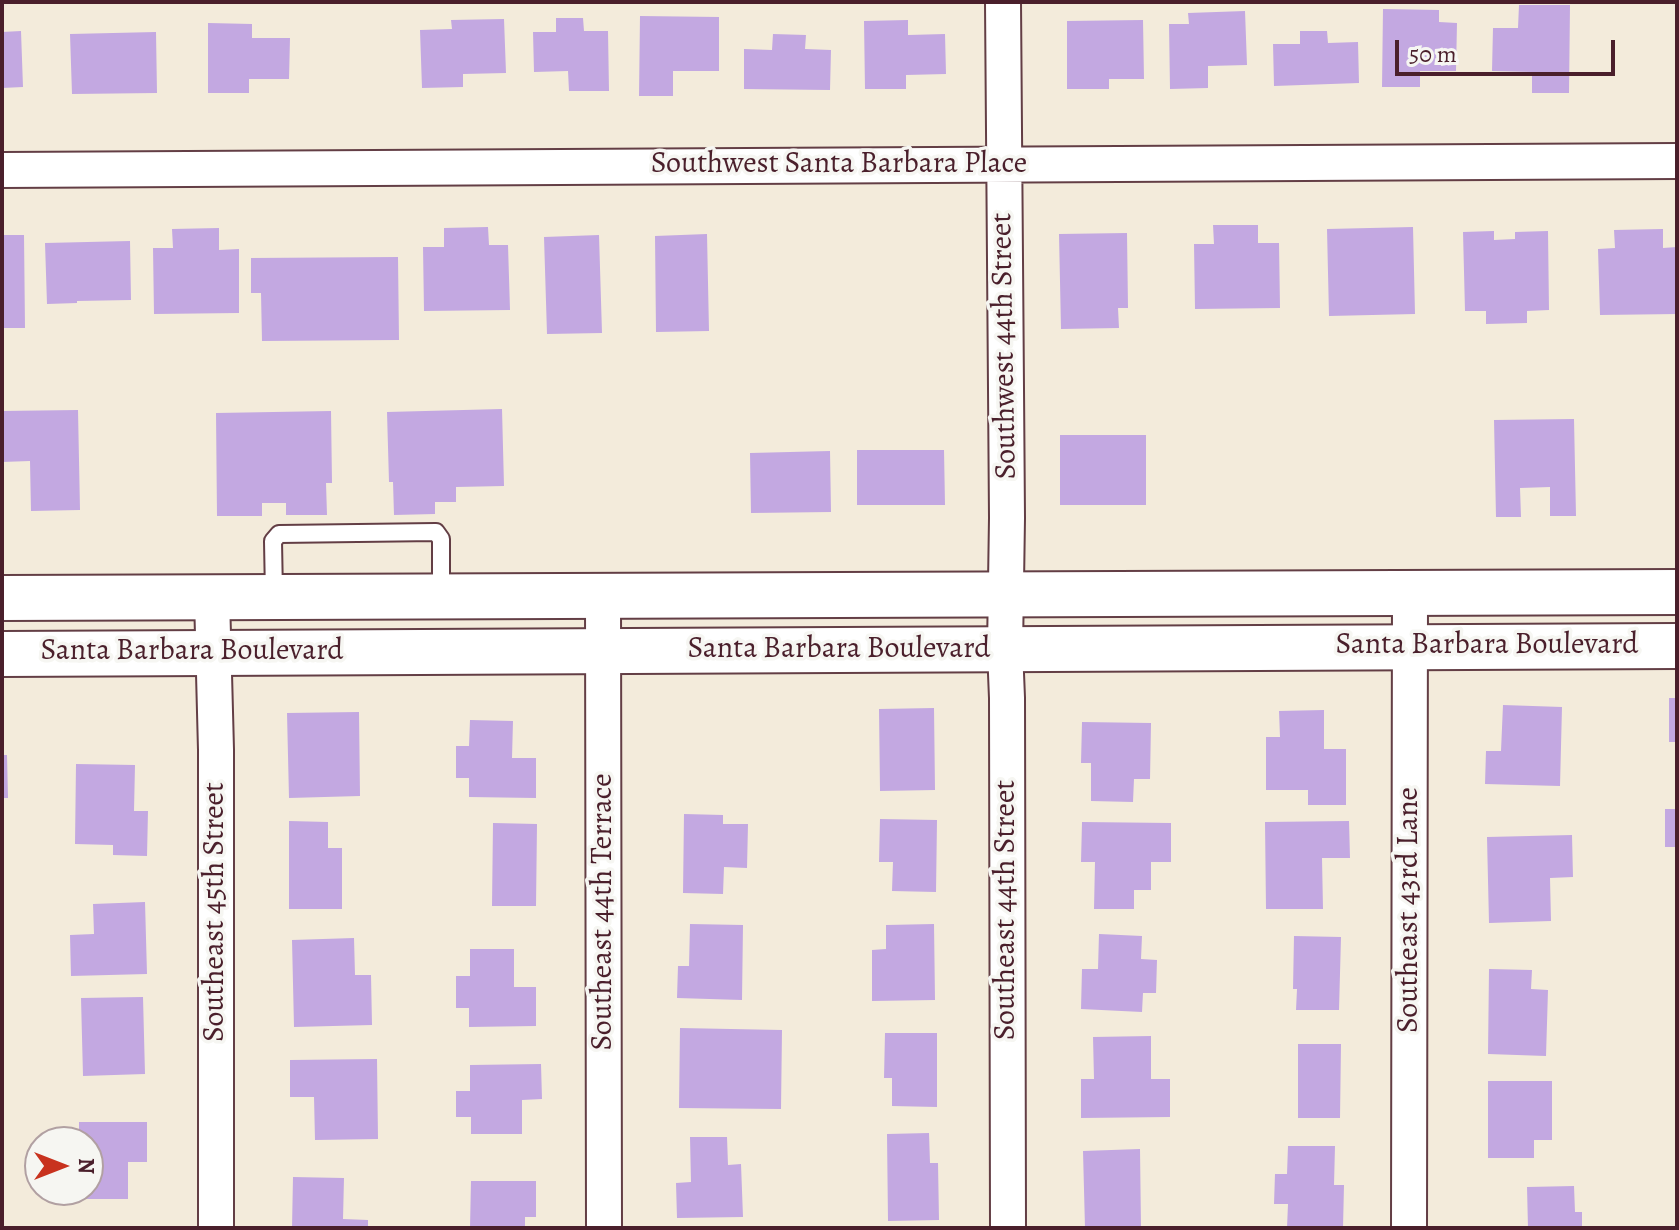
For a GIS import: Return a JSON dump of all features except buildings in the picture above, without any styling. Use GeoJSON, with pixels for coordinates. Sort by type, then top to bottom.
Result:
{"type":"FeatureCollection","features":[{"type":"Feature","properties":{"kind":"main road","name":"Santa Barbara Boulevard"},"geometry":{"type":"LineString","coordinates":[[2,598],[1677,592]]}},
{"type":"Feature","properties":{"kind":"main road","name":"Santa Barbara Boulevard"},"geometry":{"type":"LineString","coordinates":[[2,654],[1677,646]]}},
{"type":"Feature","properties":{"kind":"street","name":"Southwest 44th Street"},"geometry":{"type":"LineString","coordinates":[[1003,2],[1005,593]]}},
{"type":"Feature","properties":{"kind":"street","name":"Southwest Santa Barbara Place"},"geometry":{"type":"LineString","coordinates":[[2,170],[1677,161]]}},
{"type":"Feature","properties":{"kind":"street","name":"Southeast 43rd Lane"},"geometry":{"type":"LineString","coordinates":[[1409,1228],[1410,592]]}},
{"type":"Feature","properties":{"kind":"street","name":"Southeast 44th Street"},"geometry":{"type":"LineString","coordinates":[[1005,593],[1008,1228]]}},
{"type":"Feature","properties":{"kind":"street","name":"Southeast 44th Terrace"},"geometry":{"type":"LineString","coordinates":[[603,595],[604,1228]]}},
{"type":"Feature","properties":{"kind":"street","name":"Southeast 45th Street"},"geometry":{"type":"LineString","coordinates":[[212,597],[216,750],[216,1228]]}},
{"type":"Feature","properties":{"kind":"lane"},"geometry":{"type":"LineString","coordinates":[[274,597],[273,541],[279,534],[436,532],[441,539],[441,596]]}}]}
